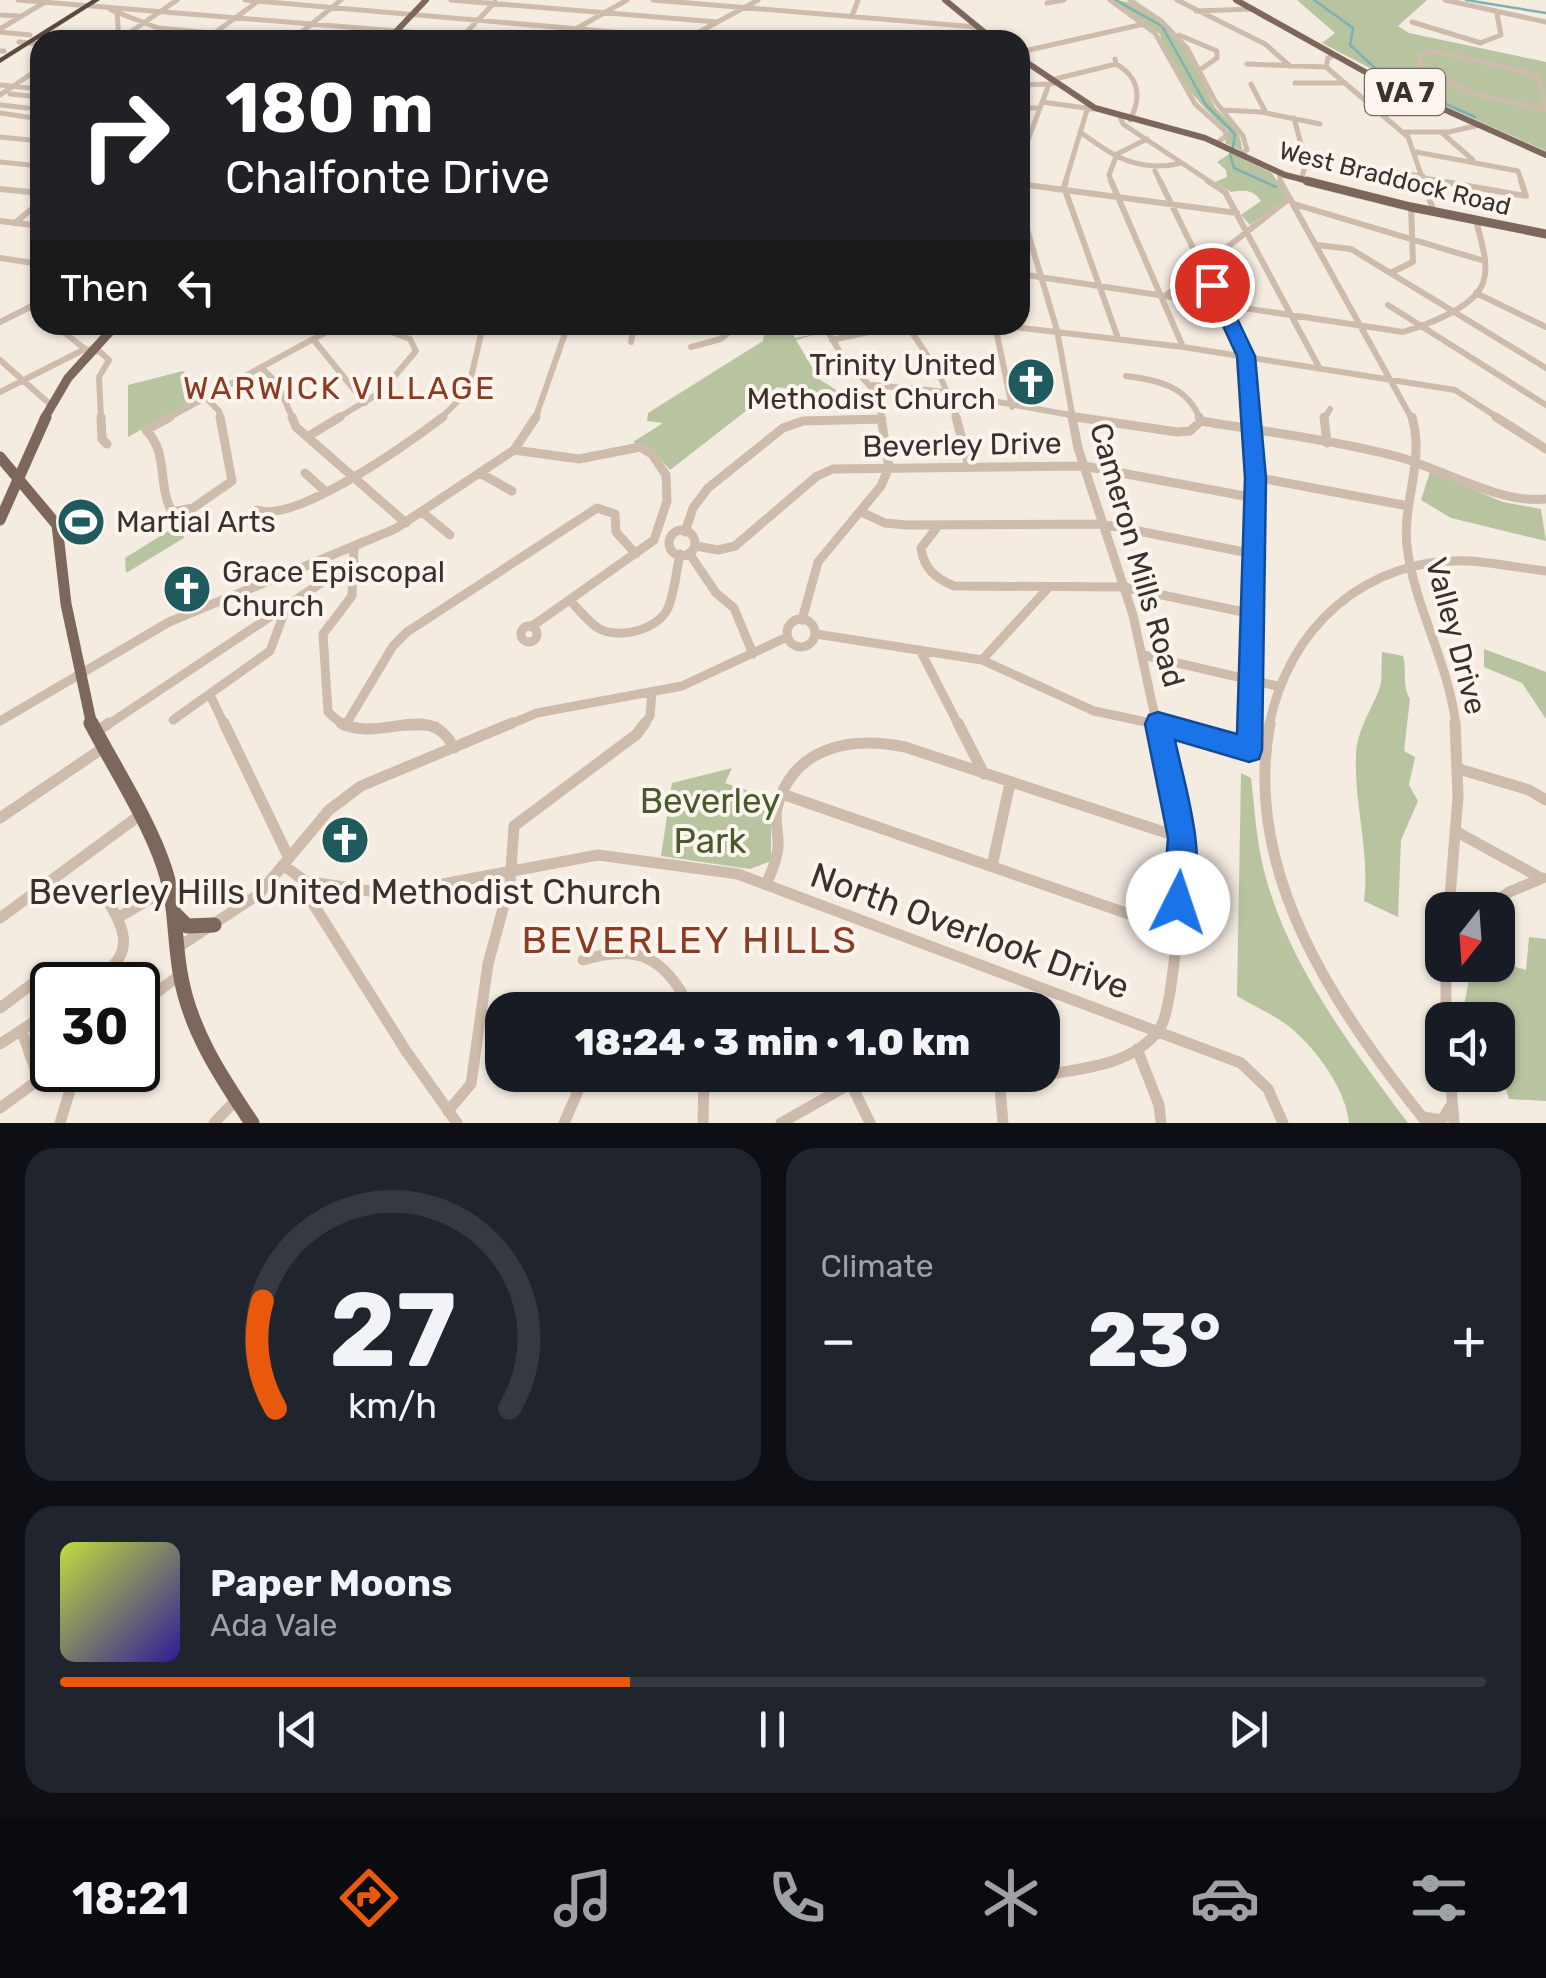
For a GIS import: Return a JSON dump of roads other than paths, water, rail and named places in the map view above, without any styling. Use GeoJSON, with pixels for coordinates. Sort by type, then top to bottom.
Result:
{"type":"FeatureCollection","features":[{"type":"Feature","properties":{"kind":"highway"},"geometry":{"type":"LineString","coordinates":[[45,30],[91,2]]}},
{"type":"Feature","properties":{"kind":"highway"},"geometry":{"type":"LineString","coordinates":[[1,54],[30,39]]}},
{"type":"Feature","properties":{"kind":"highway"},"geometry":{"type":"LineString","coordinates":[[1,54],[30,39]]}},
{"type":"Feature","properties":{"kind":"main road"},"geometry":{"type":"LineString","coordinates":[[397,30],[426,0]]}},
{"type":"Feature","properties":{"kind":"main road"},"geometry":{"type":"LineString","coordinates":[[946,0],[980,30]]}},
{"type":"Feature","properties":{"kind":"main road","name":"VA 7"},"geometry":{"type":"LineString","coordinates":[[1236,0],[1385,83],[1546,154]]}},
{"type":"Feature","properties":{"kind":"main road","name":"West Braddock Road"},"geometry":{"type":"LineString","coordinates":[[1030,65],[1091,109],[1218,143],[1301,180],[1546,234]]}},
{"type":"Feature","properties":{"kind":"main road"},"geometry":{"type":"LineString","coordinates":[[0,520],[23,481],[52,406],[88,350],[105,335]]}},
{"type":"Feature","properties":{"kind":"main road"},"geometry":{"type":"LineString","coordinates":[[0,457],[58,527],[66,604],[95,732],[156,846],[174,913],[180,975],[197,1031],[252,1123]]}},
{"type":"Feature","properties":{"kind":"main road"},"geometry":{"type":"LineString","coordinates":[[174,913],[187,926],[214,925]]}},
{"type":"Feature","properties":{"kind":"street"},"geometry":{"type":"LineString","coordinates":[[18,0],[91,2],[397,30]]}},
{"type":"Feature","properties":{"kind":"street"},"geometry":{"type":"LineString","coordinates":[[134,30],[178,0]]}},
{"type":"Feature","properties":{"kind":"street"},"geometry":{"type":"LineString","coordinates":[[245,0],[606,30]]}},
{"type":"Feature","properties":{"kind":"street"},"geometry":{"type":"LineString","coordinates":[[218,30],[258,0]]}},
{"type":"Feature","properties":{"kind":"street"},"geometry":{"type":"LineString","coordinates":[[303,30],[340,0]]}},
{"type":"Feature","properties":{"kind":"street"},"geometry":{"type":"LineString","coordinates":[[450,0],[716,22]]}},
{"type":"Feature","properties":{"kind":"street"},"geometry":{"type":"LineString","coordinates":[[579,30],[630,0]]}},
{"type":"Feature","properties":{"kind":"street"},"geometry":{"type":"LineString","coordinates":[[653,0],[976,27]]}},
{"type":"Feature","properties":{"kind":"street"},"geometry":{"type":"LineString","coordinates":[[703,30],[758,0]]}},
{"type":"Feature","properties":{"kind":"street"},"geometry":{"type":"LineString","coordinates":[[852,16],[858,0]]}},
{"type":"Feature","properties":{"kind":"street"},"geometry":{"type":"LineString","coordinates":[[1046,3],[1064,0]]}},
{"type":"Feature","properties":{"kind":"street"},"geometry":{"type":"LineString","coordinates":[[1110,0],[1155,33],[1195,104],[1225,131],[1226,136],[1218,143]]}},
{"type":"Feature","properties":{"kind":"street"},"geometry":{"type":"LineString","coordinates":[[1130,0],[1176,34],[1218,51],[1217,58],[1201,68]]}},
{"type":"Feature","properties":{"kind":"street"},"geometry":{"type":"LineString","coordinates":[[1176,0],[1266,43],[1290,66]]}},
{"type":"Feature","properties":{"kind":"street"},"geometry":{"type":"LineString","coordinates":[[1442,0],[1546,22]]}},
{"type":"Feature","properties":{"kind":"street"},"geometry":{"type":"LineString","coordinates":[[0,31],[47,1]]}},
{"type":"Feature","properties":{"kind":"street"},"geometry":{"type":"LineString","coordinates":[[91,2],[158,28],[176,30]]}},
{"type":"Feature","properties":{"kind":"street"},"geometry":{"type":"LineString","coordinates":[[468,30],[495,2]]}},
{"type":"Feature","properties":{"kind":"street"},"geometry":{"type":"LineString","coordinates":[[667,30],[684,2]]}},
{"type":"Feature","properties":{"kind":"street"},"geometry":{"type":"LineString","coordinates":[[1193,11],[1253,9]]}},
{"type":"Feature","properties":{"kind":"street"},"geometry":{"type":"LineString","coordinates":[[117,12],[118,30]]}},
{"type":"Feature","properties":{"kind":"street"},"geometry":{"type":"LineString","coordinates":[[1412,22],[1479,44],[1500,36],[1495,13]]}},
{"type":"Feature","properties":{"kind":"street"},"geometry":{"type":"LineString","coordinates":[[0,14],[21,16]]}},
{"type":"Feature","properties":{"kind":"street"},"geometry":{"type":"LineString","coordinates":[[1030,57],[1144,24]]}},
{"type":"Feature","properties":{"kind":"street"},"geometry":{"type":"LineString","coordinates":[[0,31],[30,39]]}},
{"type":"Feature","properties":{"kind":"street"},"geometry":{"type":"LineString","coordinates":[[1176,34],[1201,68],[1222,110],[1242,132],[1244,152]]}},
{"type":"Feature","properties":{"kind":"street"},"geometry":{"type":"LineString","coordinates":[[1434,52],[1530,72],[1538,78],[1546,108],[1472,93],[1421,67],[1418,56],[1434,52]]}},
{"type":"Feature","properties":{"kind":"street"},"geometry":{"type":"LineString","coordinates":[[1326,67],[1328,58],[1336,55]]}},
{"type":"Feature","properties":{"kind":"street"},"geometry":{"type":"LineString","coordinates":[[1030,83],[1052,82],[1115,62],[1132,73],[1136,82],[1138,102],[1130,120]]}},
{"type":"Feature","properties":{"kind":"street"},"geometry":{"type":"LineString","coordinates":[[1247,64],[1326,67],[1404,132],[1416,152],[1434,212]]}},
{"type":"Feature","properties":{"kind":"street"},"geometry":{"type":"LineString","coordinates":[[0,104],[30,77]]}},
{"type":"Feature","properties":{"kind":"street"},"geometry":{"type":"LineString","coordinates":[[1030,133],[1052,82]]}},
{"type":"Feature","properties":{"kind":"street"},"geometry":{"type":"LineString","coordinates":[[1295,83],[1345,84]]}},
{"type":"Feature","properties":{"kind":"street"},"geometry":{"type":"LineString","coordinates":[[1251,84],[1264,102],[1266,113]]}},
{"type":"Feature","properties":{"kind":"street"},"geometry":{"type":"LineString","coordinates":[[0,85],[13,92]]}},
{"type":"Feature","properties":{"kind":"street"},"geometry":{"type":"LineString","coordinates":[[0,95],[30,93]]}},
{"type":"Feature","properties":{"kind":"street"},"geometry":{"type":"LineString","coordinates":[[0,104],[25,107],[30,102]]}},
{"type":"Feature","properties":{"kind":"street"},"geometry":{"type":"LineString","coordinates":[[1030,106],[1091,109],[1080,132],[1065,190],[1118,338]]}},
{"type":"Feature","properties":{"kind":"street"},"geometry":{"type":"LineString","coordinates":[[1222,110],[1266,113],[1320,124]]}},
{"type":"Feature","properties":{"kind":"street"},"geometry":{"type":"LineString","coordinates":[[23,117],[30,112]]}},
{"type":"Feature","properties":{"kind":"street"},"geometry":{"type":"LineString","coordinates":[[0,113],[30,117]]}},
{"type":"Feature","properties":{"kind":"street"},"geometry":{"type":"LineString","coordinates":[[1120,118],[1225,192],[1320,368]]}},
{"type":"Feature","properties":{"kind":"street"},"geometry":{"type":"LineString","coordinates":[[1294,118],[1306,163],[1301,180]]}},
{"type":"Feature","properties":{"kind":"street"},"geometry":{"type":"LineString","coordinates":[[1404,132],[1479,126]]}},
{"type":"Feature","properties":{"kind":"street"},"geometry":{"type":"LineString","coordinates":[[1080,132],[1132,168],[1154,170],[1182,163]]}},
{"type":"Feature","properties":{"kind":"street"},"geometry":{"type":"LineString","coordinates":[[1441,132],[1477,163]]}},
{"type":"Feature","properties":{"kind":"street"},"geometry":{"type":"LineString","coordinates":[[0,137],[30,140]]}},
{"type":"Feature","properties":{"kind":"street"},"geometry":{"type":"LineString","coordinates":[[1147,140],[1124,148],[1115,157],[1109,174],[1183,347]]}},
{"type":"Feature","properties":{"kind":"street"},"geometry":{"type":"LineString","coordinates":[[1362,169],[1523,197],[1520,172],[1416,152]]}},
{"type":"Feature","properties":{"kind":"street"},"geometry":{"type":"LineString","coordinates":[[0,162],[30,165]]}},
{"type":"Feature","properties":{"kind":"street"},"geometry":{"type":"LineString","coordinates":[[1154,170],[1246,356],[1255,478],[1249,750]]}},
{"type":"Feature","properties":{"kind":"street","name":"Valley Drive"},"geometry":{"type":"LineString","coordinates":[[1280,173],[1277,176],[1394,381],[1416,428],[1420,464],[1408,506],[1410,565],[1448,678],[1459,769],[1451,892]]}},
{"type":"Feature","properties":{"kind":"street"},"geometry":{"type":"LineString","coordinates":[[1030,185],[1237,213]]}},
{"type":"Feature","properties":{"kind":"street"},"geometry":{"type":"LineString","coordinates":[[0,189],[30,192]]}},
{"type":"Feature","properties":{"kind":"street"},"geometry":{"type":"LineString","coordinates":[[1163,295],[1292,201],[1481,260]]}},
{"type":"Feature","properties":{"kind":"street"},"geometry":{"type":"LineString","coordinates":[[1390,272],[1413,262],[1411,207]]}},
{"type":"Feature","properties":{"kind":"street"},"geometry":{"type":"LineString","coordinates":[[14,223],[30,210]]}},
{"type":"Feature","properties":{"kind":"street"},"geometry":{"type":"LineString","coordinates":[[1030,275],[1403,332],[1452,310],[1483,283],[1476,220]]}},
{"type":"Feature","properties":{"kind":"street"},"geometry":{"type":"LineString","coordinates":[[0,222],[30,225]]}},
{"type":"Feature","properties":{"kind":"street","name":"Cameron Mills Road"},"geometry":{"type":"LineString","coordinates":[[1030,238],[1057,330],[1084,466],[1143,654],[1182,838],[1170,1000],[1167,1016],[1157,1030]]}},
{"type":"Feature","properties":{"kind":"street"},"geometry":{"type":"LineString","coordinates":[[1317,245],[1346,246],[1546,368]]}},
{"type":"Feature","properties":{"kind":"street"},"geometry":{"type":"LineString","coordinates":[[0,258],[30,262]]}},
{"type":"Feature","properties":{"kind":"street"},"geometry":{"type":"LineString","coordinates":[[1476,293],[1546,327]]}},
{"type":"Feature","properties":{"kind":"street"},"geometry":{"type":"LineString","coordinates":[[0,320],[30,305]]}},
{"type":"Feature","properties":{"kind":"street"},"geometry":{"type":"LineString","coordinates":[[1388,305],[1546,405]]}},
{"type":"Feature","properties":{"kind":"street"},"geometry":{"type":"LineString","coordinates":[[1030,328],[1246,356],[1460,392],[1546,449]]}},
{"type":"Feature","properties":{"kind":"street"},"geometry":{"type":"LineString","coordinates":[[68,335],[109,360],[99,377],[102,439],[107,444]]}},
{"type":"Feature","properties":{"kind":"street"},"geometry":{"type":"LineString","coordinates":[[206,398],[219,412],[233,476],[227,487],[180,513],[170,510],[161,447],[146,430],[321,335]]}},
{"type":"Feature","properties":{"kind":"street"},"geometry":{"type":"LineString","coordinates":[[307,437],[385,389],[416,351],[410,339],[396,335]]}},
{"type":"Feature","properties":{"kind":"street"},"geometry":{"type":"LineString","coordinates":[[256,510],[270,514],[285,512],[325,492],[461,402],[472,384],[480,335]]}},
{"type":"Feature","properties":{"kind":"street"},"geometry":{"type":"LineString","coordinates":[[95,732],[514,450],[534,419],[564,335]]}},
{"type":"Feature","properties":{"kind":"street"},"geometry":{"type":"LineString","coordinates":[[631,342],[632,335]]}},
{"type":"Feature","properties":{"kind":"street"},"geometry":{"type":"LineString","coordinates":[[690,348],[725,335]]}},
{"type":"Feature","properties":{"kind":"street"},"geometry":{"type":"LineString","coordinates":[[802,620],[818,562],[881,486],[889,467],[872,385],[847,362],[829,335]]}},
{"type":"Feature","properties":{"kind":"street"},"geometry":{"type":"LineString","coordinates":[[832,340],[856,335]]}},
{"type":"Feature","properties":{"kind":"street"},"geometry":{"type":"LineString","coordinates":[[915,335],[922,342],[956,409],[969,466]]}},
{"type":"Feature","properties":{"kind":"street"},"geometry":{"type":"LineString","coordinates":[[998,335],[1012,407]]}},
{"type":"Feature","properties":{"kind":"street"},"geometry":{"type":"LineString","coordinates":[[313,339],[334,357],[348,389],[364,403]]}},
{"type":"Feature","properties":{"kind":"street"},"geometry":{"type":"LineString","coordinates":[[0,392],[88,350]]}},
{"type":"Feature","properties":{"kind":"street"},"geometry":{"type":"LineString","coordinates":[[0,360],[52,406]]}},
{"type":"Feature","properties":{"kind":"street"},"geometry":{"type":"LineString","coordinates":[[261,367],[277,383],[289,416],[307,437],[406,523]]}},
{"type":"Feature","properties":{"kind":"street"},"geometry":{"type":"LineString","coordinates":[[1126,376],[1176,387],[1194,400],[1201,422]]}},
{"type":"Feature","properties":{"kind":"street"},"geometry":{"type":"LineString","coordinates":[[872,385],[946,393],[1177,432],[1196,428],[1201,422]]}},
{"type":"Feature","properties":{"kind":"street"},"geometry":{"type":"LineString","coordinates":[[1327,442],[1324,417],[1330,409]]}},
{"type":"Feature","properties":{"kind":"street"},"geometry":{"type":"LineString","coordinates":[[685,532],[693,508],[708,488],[783,428],[803,421],[882,419]]}},
{"type":"Feature","properties":{"kind":"street"},"geometry":{"type":"LineString","coordinates":[[1201,422],[1327,442],[1420,464],[1511,498],[1546,499]]}},
{"type":"Feature","properties":{"kind":"street"},"geometry":{"type":"LineString","coordinates":[[514,450],[574,459],[630,446],[649,450],[662,463],[668,478],[658,534],[636,554],[531,626]]}},
{"type":"Feature","properties":{"kind":"street","name":"Beverley Drive"},"geometry":{"type":"LineString","coordinates":[[688,551],[735,546],[820,473],[889,467],[1084,466],[1255,498]]}},
{"type":"Feature","properties":{"kind":"street"},"geometry":{"type":"LineString","coordinates":[[305,473],[325,492]]}},
{"type":"Feature","properties":{"kind":"street"},"geometry":{"type":"LineString","coordinates":[[480,473],[512,491]]}},
{"type":"Feature","properties":{"kind":"street"},"geometry":{"type":"LineString","coordinates":[[1255,478],[1408,506]]}},
{"type":"Feature","properties":{"kind":"street"},"geometry":{"type":"LineString","coordinates":[[345,726],[393,646],[407,632],[597,508],[615,514],[616,532],[636,554]]}},
{"type":"Feature","properties":{"kind":"street"},"geometry":{"type":"LineString","coordinates":[[422,512],[450,535]]}},
{"type":"Feature","properties":{"kind":"street"},"geometry":{"type":"LineString","coordinates":[[860,512],[894,524],[1103,524],[1254,554]]}},
{"type":"Feature","properties":{"kind":"street"},"geometry":{"type":"LineString","coordinates":[[938,526],[926,539],[921,554],[924,565],[940,580],[969,587],[1124,587],[1253,614]]}},
{"type":"Feature","properties":{"kind":"street"},"geometry":{"type":"LineString","coordinates":[[569,600],[599,629],[627,630],[654,624],[664,614],[694,536],[685,532],[669,538],[658,534]]}},
{"type":"Feature","properties":{"kind":"street"},"geometry":{"type":"LineString","coordinates":[[669,538],[669,548],[688,551],[716,593],[734,608],[752,654]]}},
{"type":"Feature","properties":{"kind":"street"},"geometry":{"type":"LineString","coordinates":[[0,721],[80,671],[180,617],[354,555]]}},
{"type":"Feature","properties":{"kind":"street"},"geometry":{"type":"LineString","coordinates":[[354,555],[352,596],[324,634],[328,712],[345,726],[372,733],[421,723],[440,724],[450,733],[454,748]]}},
{"type":"Feature","properties":{"kind":"street"},"geometry":{"type":"LineString","coordinates":[[1452,1100],[1442,1120],[1424,1119],[1343,1011],[1306,945],[1272,849],[1264,795],[1264,754],[1277,686],[1306,634],[1332,607],[1372,580],[1410,565],[1483,561],[1546,571]]}},
{"type":"Feature","properties":{"kind":"street"},"geometry":{"type":"LineString","coordinates":[[982,660],[1049,587]]}},
{"type":"Feature","properties":{"kind":"street"},"geometry":{"type":"LineString","coordinates":[[173,720],[270,651],[287,605]]}},
{"type":"Feature","properties":{"kind":"street"},"geometry":{"type":"LineString","coordinates":[[787,638],[788,625],[802,620],[813,626],[816,634]]}},
{"type":"Feature","properties":{"kind":"street"},"geometry":{"type":"LineString","coordinates":[[176,948],[259,894],[344,796],[554,708],[692,682],[787,638],[804,645],[816,634]]}},
{"type":"Feature","properties":{"kind":"street"},"geometry":{"type":"LineString","coordinates":[[816,634],[982,660],[1094,711],[1158,724],[1264,754]]}},
{"type":"Feature","properties":{"kind":"street"},"geometry":{"type":"LineString","coordinates":[[920,650],[984,774]]}},
{"type":"Feature","properties":{"kind":"street"},"geometry":{"type":"LineString","coordinates":[[1143,654],[1277,686]]}},
{"type":"Feature","properties":{"kind":"street"},"geometry":{"type":"LineString","coordinates":[[210,695],[286,861],[305,881],[312,902],[452,1117],[471,1084],[484,981],[512,868],[514,826],[637,734],[650,716],[652,692]]}},
{"type":"Feature","properties":{"kind":"street"},"geometry":{"type":"LineString","coordinates":[[766,884],[778,856],[776,814],[782,794],[802,762],[829,746],[851,740],[888,742],[1182,838]]}},
{"type":"Feature","properties":{"kind":"street"},"geometry":{"type":"LineString","coordinates":[[0,818],[103,748]]}},
{"type":"Feature","properties":{"kind":"street"},"geometry":{"type":"LineString","coordinates":[[1459,769],[1529,790],[1546,800]]}},
{"type":"Feature","properties":{"kind":"street"},"geometry":{"type":"LineString","coordinates":[[992,866],[1010,783]]}},
{"type":"Feature","properties":{"kind":"street"},"geometry":{"type":"LineString","coordinates":[[782,794],[1176,930]]}},
{"type":"Feature","properties":{"kind":"street"},"geometry":{"type":"LineString","coordinates":[[0,918],[140,815]]}},
{"type":"Feature","properties":{"kind":"street"},"geometry":{"type":"LineString","coordinates":[[1456,832],[1543,878]]}},
{"type":"Feature","properties":{"kind":"street","name":"North Overlook Drive"},"geometry":{"type":"LineString","coordinates":[[305,881],[389,894],[598,855],[738,874],[1242,1063],[1264,1081],[1275,1098],[1283,1123]]}},
{"type":"Feature","properties":{"kind":"street"},"geometry":{"type":"LineString","coordinates":[[1509,892],[1543,878]]}},
{"type":"Feature","properties":{"kind":"street"},"geometry":{"type":"LineString","coordinates":[[119,918],[169,888]]}},
{"type":"Feature","properties":{"kind":"street"},"geometry":{"type":"LineString","coordinates":[[101,891],[119,918],[122,959],[118,962]]}},
{"type":"Feature","properties":{"kind":"street"},"geometry":{"type":"LineString","coordinates":[[584,960],[615,953],[654,959],[674,975],[682,992]]}},
{"type":"Feature","properties":{"kind":"street"},"geometry":{"type":"LineString","coordinates":[[160,990],[180,975]]}},
{"type":"Feature","properties":{"kind":"street"},"geometry":{"type":"LineString","coordinates":[[0,1008],[30,986]]}},
{"type":"Feature","properties":{"kind":"street"},"geometry":{"type":"LineString","coordinates":[[0,1044],[30,1026]]}},
{"type":"Feature","properties":{"kind":"street"},"geometry":{"type":"LineString","coordinates":[[1060,1072],[1098,1067],[1137,1048],[1157,1030]]}},
{"type":"Feature","properties":{"kind":"street"},"geometry":{"type":"LineString","coordinates":[[22,1032],[30,1055]]}},
{"type":"Feature","properties":{"kind":"street"},"geometry":{"type":"LineString","coordinates":[[1137,1048],[1159,1105],[1161,1123]]}},
{"type":"Feature","properties":{"kind":"street"},"geometry":{"type":"LineString","coordinates":[[0,1108],[30,1086]]}},
{"type":"Feature","properties":{"kind":"street"},"geometry":{"type":"LineString","coordinates":[[60,1123],[69,1092]]}},
{"type":"Feature","properties":{"kind":"street"},"geometry":{"type":"LineString","coordinates":[[564,1123],[578,1092]]}},
{"type":"Feature","properties":{"kind":"street"},"geometry":{"type":"LineString","coordinates":[[702,1123],[703,1092]]}},
{"type":"Feature","properties":{"kind":"street"},"geometry":{"type":"LineString","coordinates":[[780,1123],[840,1092]]}},
{"type":"Feature","properties":{"kind":"street"},"geometry":{"type":"LineString","coordinates":[[855,1092],[870,1123]]}},
{"type":"Feature","properties":{"kind":"street"},"geometry":{"type":"LineString","coordinates":[[1000,1092],[1003,1123]]}},
{"type":"Feature","properties":{"kind":"street"},"geometry":{"type":"LineString","coordinates":[[1451,1092],[1454,1123]]}},
{"type":"Feature","properties":{"kind":"street"},"geometry":{"type":"LineString","coordinates":[[214,1123],[236,1100]]}},
{"type":"Feature","properties":{"kind":"waterway"},"geometry":{"type":"LineString","coordinates":[[1115,0],[1162,26],[1206,105],[1235,134],[1233,147]]}},
{"type":"Feature","properties":{"kind":"waterway"},"geometry":{"type":"LineString","coordinates":[[1314,0],[1353,28],[1350,45],[1376,69],[1475,117]]}},
{"type":"Feature","properties":{"kind":"waterway"},"geometry":{"type":"LineString","coordinates":[[1466,0],[1546,13]]}},
{"type":"Feature","properties":{"kind":"waterway"},"geometry":{"type":"LineString","coordinates":[[1230,154],[1234,168],[1276,187]]}},
{"type":"Feature","properties":{"kind":"place","name":"Trinity United Methodist Church"},"geometry":{"type":"Point","coordinates":[1031,382]}},
{"type":"Feature","properties":{"kind":"place","name":"Martial Arts"},"geometry":{"type":"Point","coordinates":[81,522]}},
{"type":"Feature","properties":{"kind":"place","name":"Grace Episcopal Church"},"geometry":{"type":"Point","coordinates":[187,589]}},
{"type":"Feature","properties":{"kind":"place","name":"Beverley Hills United Methodist Church"},"geometry":{"type":"Point","coordinates":[345,840]}},
{"type":"Feature","properties":{"kind":"district","name":"WARWICK VILLAGE"},"geometry":{"type":"Point","coordinates":[340,388]}},
{"type":"Feature","properties":{"kind":"district","name":"BEVERLEY HILLS"},"geometry":{"type":"Point","coordinates":[690,940]}},
{"type":"Feature","properties":{"kind":"park label","name":"Beverley Park"},"geometry":{"type":"Point","coordinates":[710,821]}}]}
